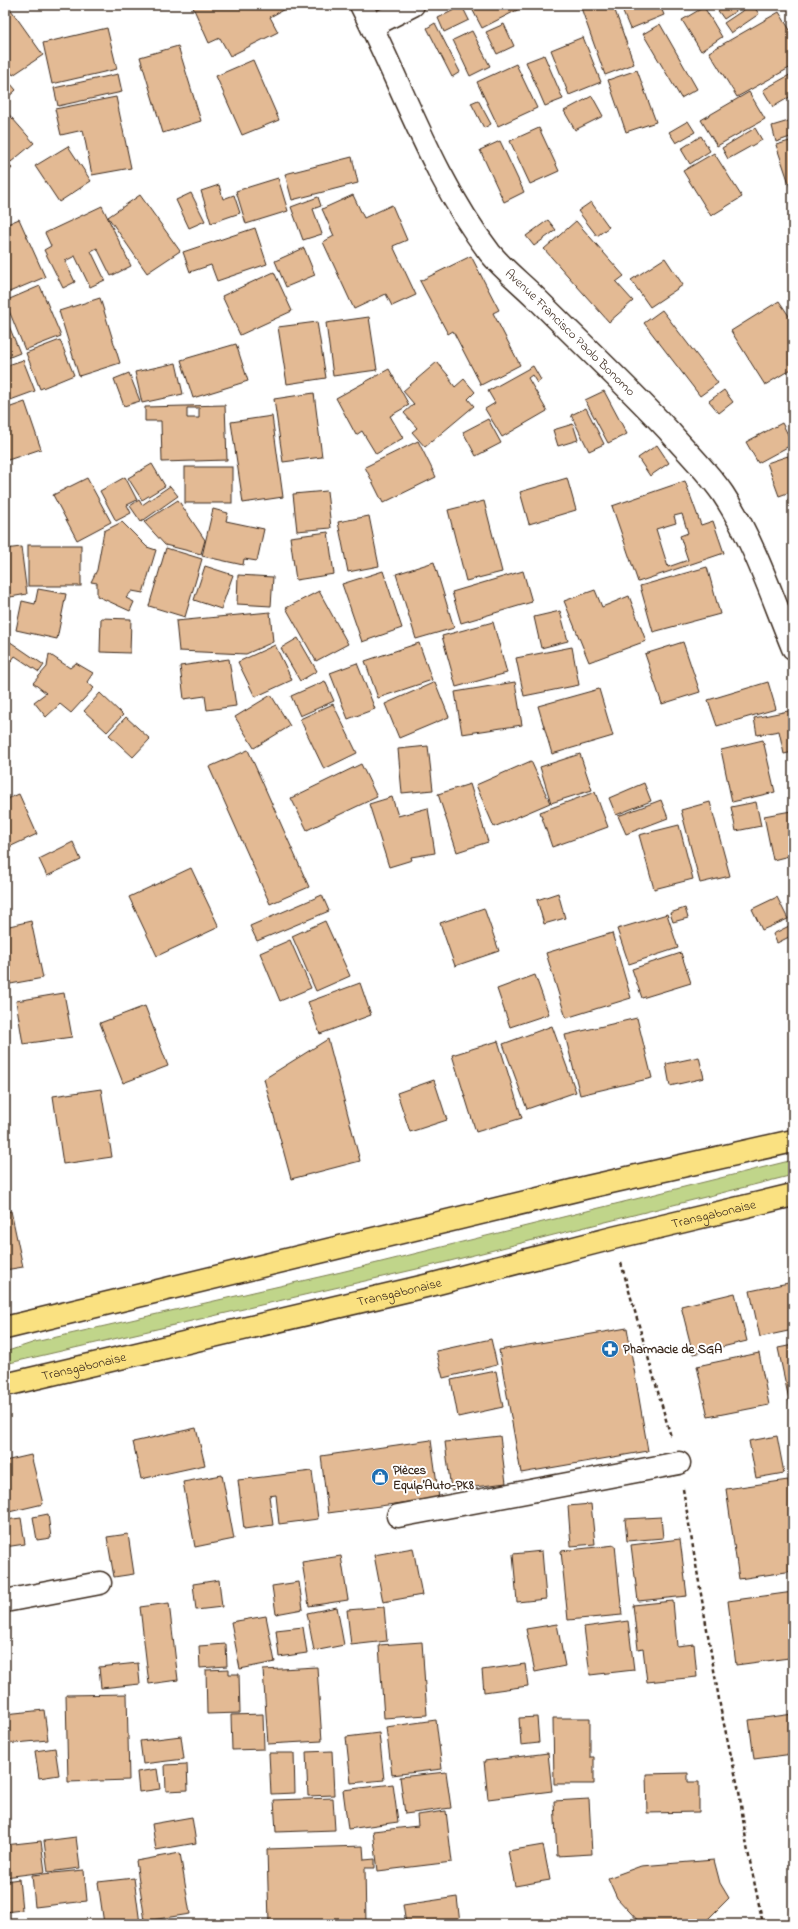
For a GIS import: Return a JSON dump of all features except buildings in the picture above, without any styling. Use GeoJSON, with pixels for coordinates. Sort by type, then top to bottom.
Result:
{"type":"FeatureCollection","features":[{"type":"Feature","properties":{"kind":"highway"},"geometry":{"type":"LineString","coordinates":[[5,1328],[588,1187],[793,1141]]}},
{"type":"Feature","properties":{"kind":"highway","name":"Transgabonaise"},"geometry":{"type":"LineString","coordinates":[[5,1385],[434,1284],[613,1238],[793,1195]]}},
{"type":"Feature","properties":{"kind":"street","name":"Avenue Francisco Paolo Bonomo"},"geometry":{"type":"LineString","coordinates":[[361,5],[433,159],[450,191],[471,225],[491,253],[510,275],[636,394],[699,464],[722,494],[744,530],[793,648]]}},
{"type":"Feature","properties":{"kind":"street"},"geometry":{"type":"LineString","coordinates":[[372,26],[412,5]]}},
{"type":"Feature","properties":{"kind":"street"},"geometry":{"type":"LineString","coordinates":[[398,1516],[679,1463]]}},
{"type":"Feature","properties":{"kind":"street"},"geometry":{"type":"LineString","coordinates":[[5,1601],[100,1583]]}},
{"type":"Feature","properties":{"kind":"path"},"geometry":{"type":"LineString","coordinates":[[613,1238],[679,1463],[720,1711],[739,1791],[747,1847],[763,1924]]}},
{"type":"Feature","properties":{"kind":"green space"},"geometry":{"type":"Polygon","coordinates":[[[793,1160],[793,1175],[430,1266],[5,1364],[5,1352],[35,1342],[341,1272],[793,1160]]]}},
{"type":"Feature","properties":{"kind":"place","name":"Pharmacie de SGA"},"geometry":{"type":"Point","coordinates":[610,1349]}},
{"type":"Feature","properties":{"kind":"place","name":"Pièces Equip’Auto-PK8"},"geometry":{"type":"Point","coordinates":[380,1477]}}]}
